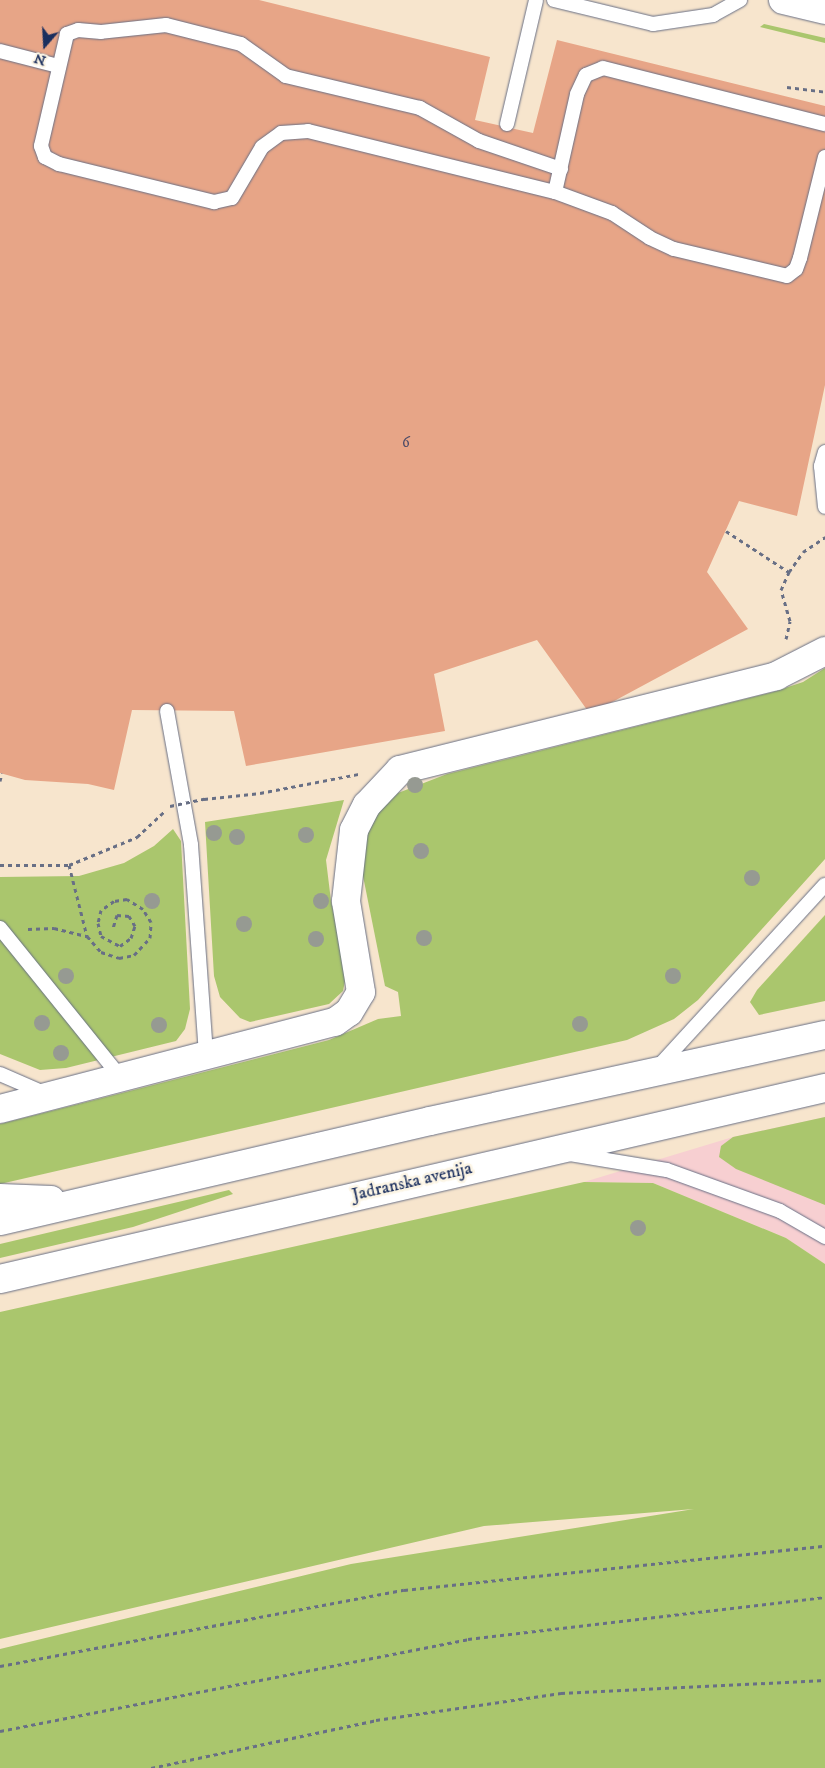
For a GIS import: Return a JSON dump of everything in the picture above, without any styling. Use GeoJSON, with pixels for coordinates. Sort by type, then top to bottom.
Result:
{"type":"FeatureCollection","features":[{"type":"Feature","properties":{"kind":"main road"},"geometry":{"type":"LineString","coordinates":[[783,0],[825,10]]}},
{"type":"Feature","properties":{"kind":"main road"},"geometry":{"type":"LineString","coordinates":[[0,1109],[336,1022],[350,1012],[361,992],[346,901],[354,830],[367,805],[400,770],[776,676],[825,651]]}},
{"type":"Feature","properties":{"kind":"main road"},"geometry":{"type":"LineString","coordinates":[[0,1221],[655,1071],[825,1035]]}},
{"type":"Feature","properties":{"kind":"main road","name":"Jadranska avenija"},"geometry":{"type":"LineString","coordinates":[[0,1279],[825,1088]]}},
{"type":"Feature","properties":{"kind":"main road"},"geometry":{"type":"LineString","coordinates":[[0,1198],[87,1201]]}},
{"type":"Feature","properties":{"kind":"lane"},"geometry":{"type":"LineString","coordinates":[[507,124],[536,0]]}},
{"type":"Feature","properties":{"kind":"lane"},"geometry":{"type":"LineString","coordinates":[[554,0],[653,24],[713,15],[740,0]]}},
{"type":"Feature","properties":{"kind":"lane"},"geometry":{"type":"LineString","coordinates":[[561,169],[479,141],[420,108],[286,76],[240,44],[166,25],[101,32],[78,30],[67,34],[40,146],[45,157],[59,164],[214,202],[232,198],[262,147],[281,133],[308,131],[555,192],[612,213],[650,238],[674,249],[787,276],[796,269],[800,258],[825,157]]}},
{"type":"Feature","properties":{"kind":"lane"},"geometry":{"type":"LineString","coordinates":[[0,51],[58,66]]}},
{"type":"Feature","properties":{"kind":"lane"},"geometry":{"type":"LineString","coordinates":[[555,192],[577,94],[586,74],[603,68],[825,124]]}},
{"type":"Feature","properties":{"kind":"lane"},"geometry":{"type":"LineString","coordinates":[[825,452],[821,466],[825,508]]}},
{"type":"Feature","properties":{"kind":"lane"},"geometry":{"type":"LineString","coordinates":[[167,711],[191,845],[206,1055]]}},
{"type":"Feature","properties":{"kind":"lane"},"geometry":{"type":"LineString","coordinates":[[655,1071],[825,885]]}},
{"type":"Feature","properties":{"kind":"lane"},"geometry":{"type":"LineString","coordinates":[[0,928],[121,1078]]}},
{"type":"Feature","properties":{"kind":"lane"},"geometry":{"type":"LineString","coordinates":[[0,1074],[51,1096]]}},
{"type":"Feature","properties":{"kind":"lane"},"geometry":{"type":"LineString","coordinates":[[547,1151],[667,1170],[780,1211],[825,1237]]}},
{"type":"Feature","properties":{"kind":"path"},"geometry":{"type":"LineString","coordinates":[[786,87],[825,92]]}},
{"type":"Feature","properties":{"kind":"path"},"geometry":{"type":"LineString","coordinates":[[726,531],[789,572]]}},
{"type":"Feature","properties":{"kind":"path"},"geometry":{"type":"LineString","coordinates":[[785,643],[790,621],[781,590],[789,572],[804,552],[825,537]]}},
{"type":"Feature","properties":{"kind":"path"},"geometry":{"type":"LineString","coordinates":[[0,865],[69,865],[137,837],[170,806],[204,799],[400,770]]}},
{"type":"Feature","properties":{"kind":"path"},"geometry":{"type":"LineString","coordinates":[[0,781],[2,773]]}},
{"type":"Feature","properties":{"kind":"path"},"geometry":{"type":"LineString","coordinates":[[69,865],[87,936],[101,952],[118,958],[134,955],[150,938],[151,922],[143,909],[127,899],[114,901],[101,910],[98,923],[101,936],[120,946],[131,938],[135,926],[128,916],[118,915],[113,928]]}},
{"type":"Feature","properties":{"kind":"path"},"geometry":{"type":"LineString","coordinates":[[22,929],[54,928],[87,936]]}},
{"type":"Feature","properties":{"kind":"path"},"geometry":{"type":"LineString","coordinates":[[0,1666],[404,1590],[825,1546]]}},
{"type":"Feature","properties":{"kind":"path"},"geometry":{"type":"LineString","coordinates":[[0,1731],[468,1639],[825,1597]]}},
{"type":"Feature","properties":{"kind":"path"},"geometry":{"type":"LineString","coordinates":[[151,1768],[376,1720],[560,1693],[825,1680]]}},
{"type":"Feature","properties":{"kind":"shaded area"},"geometry":{"type":"Polygon","coordinates":[[[825,1117],[825,1264],[786,1238],[653,1183],[584,1182],[733,1137],[825,1117]]]}},
{"type":"Feature","properties":{"kind":"green space"},"geometry":{"type":"Polygon","coordinates":[[[764,24],[825,38],[825,43],[760,27],[764,24]]]}},
{"type":"Feature","properties":{"kind":"green space"},"geometry":{"type":"Polygon","coordinates":[[[825,668],[825,859],[698,1000],[674,1019],[627,1040],[0,1184],[0,1124],[329,1040],[378,1019],[401,1016],[398,992],[385,986],[361,866],[365,837],[380,810],[398,793],[447,774],[773,692],[803,682],[825,668]]]}},
{"type":"Feature","properties":{"kind":"green space"},"geometry":{"type":"Polygon","coordinates":[[[344,800],[326,860],[331,901],[347,971],[343,991],[329,1004],[250,1022],[240,1018],[220,997],[214,976],[205,822],[344,800]]]}},
{"type":"Feature","properties":{"kind":"green space"},"geometry":{"type":"Polygon","coordinates":[[[173,829],[181,841],[190,1009],[185,1029],[176,1041],[66,1068],[40,1070],[0,1054],[0,877],[79,876],[124,863],[154,846],[173,829]]]}},
{"type":"Feature","properties":{"kind":"green space"},"geometry":{"type":"Polygon","coordinates":[[[825,915],[825,1001],[759,1015],[750,1002],[757,990],[825,915]]]}},
{"type":"Feature","properties":{"kind":"green space"},"geometry":{"type":"Polygon","coordinates":[[[825,1117],[825,1205],[736,1169],[719,1157],[721,1146],[733,1137],[825,1117]]]}},
{"type":"Feature","properties":{"kind":"green space"},"geometry":{"type":"Polygon","coordinates":[[[584,1182],[653,1183],[786,1238],[825,1264],[825,1768],[0,1768],[0,1649],[351,1564],[694,1509],[484,1526],[0,1639],[0,1312],[584,1182]]]}},
{"type":"Feature","properties":{"kind":"green space"},"geometry":{"type":"Polygon","coordinates":[[[229,1190],[233,1194],[133,1227],[0,1258],[0,1244],[229,1190]]]}},
{"type":"Feature","properties":{"kind":"building"},"geometry":{"type":"Polygon","coordinates":[[[0,0],[259,0],[490,57],[475,120],[533,133],[557,40],[825,106],[825,385],[797,516],[739,501],[707,572],[748,629],[590,714],[537,640],[434,674],[445,731],[246,766],[234,711],[132,710],[114,790],[88,784],[25,780],[0,773],[0,0]]]}}]}
